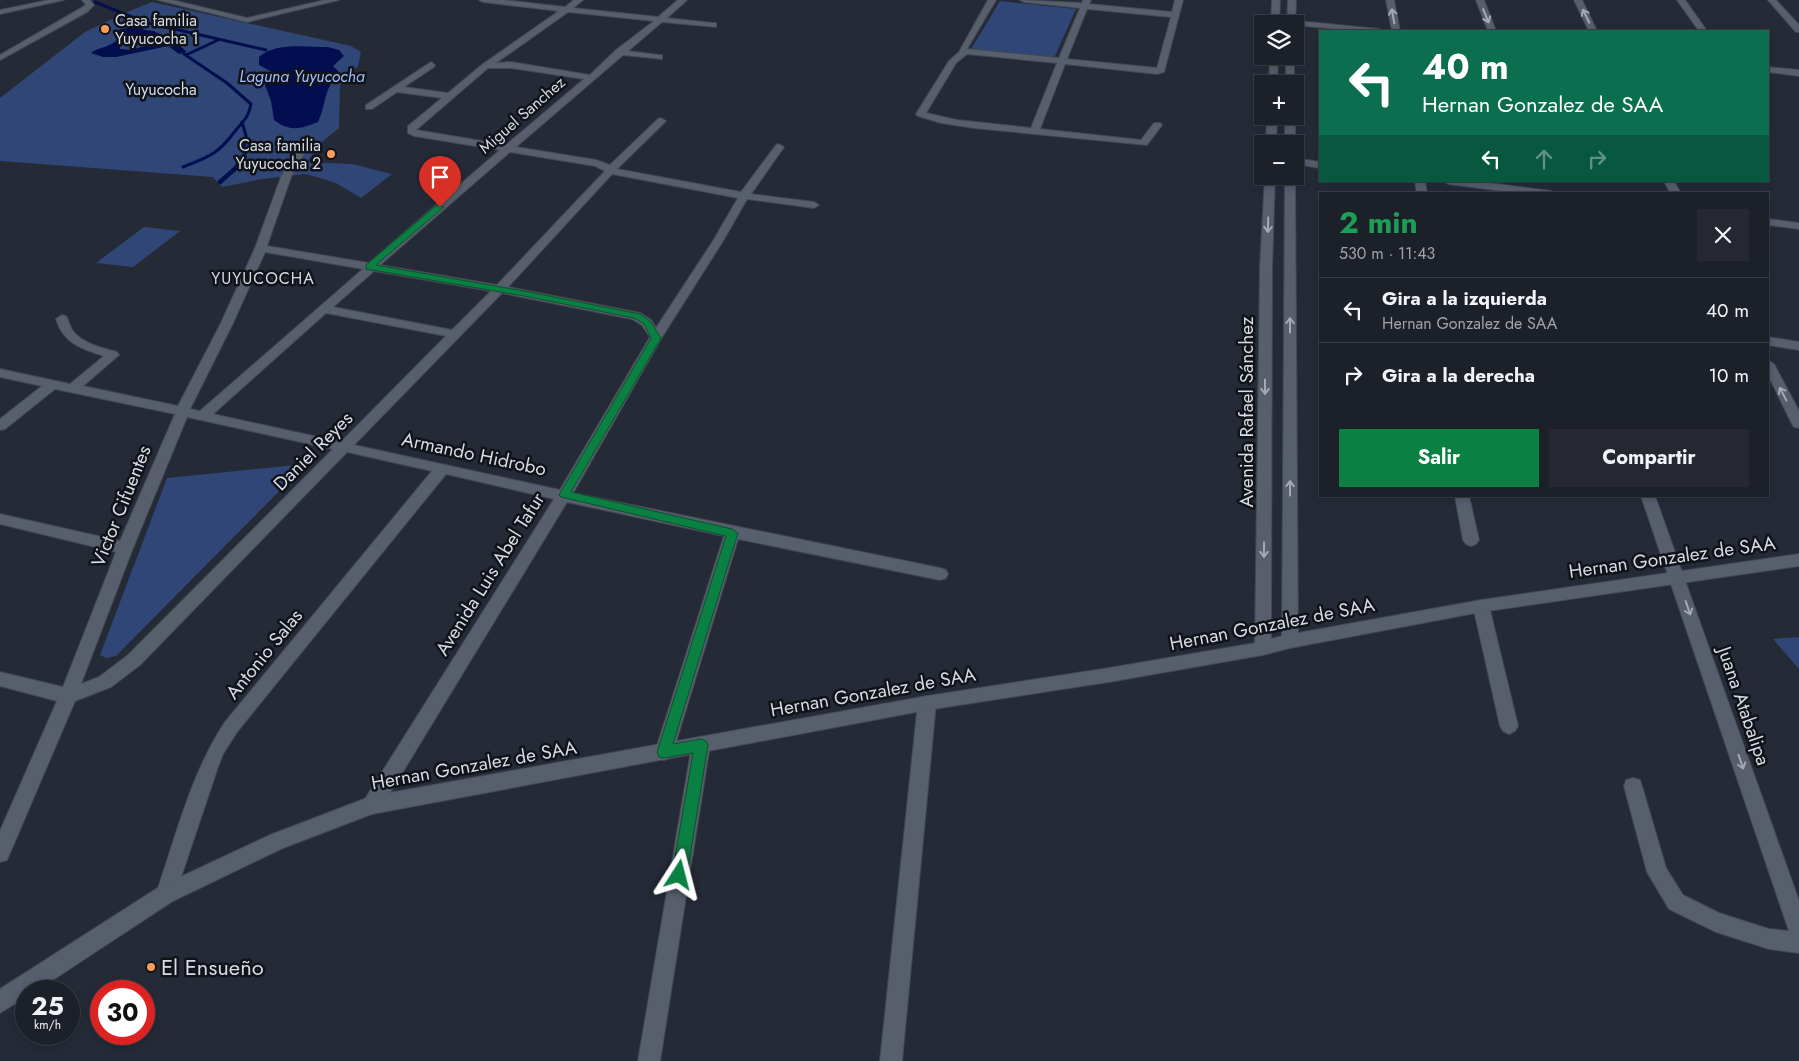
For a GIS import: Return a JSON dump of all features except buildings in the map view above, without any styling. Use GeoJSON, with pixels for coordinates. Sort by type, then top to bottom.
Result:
{"type":"FeatureCollection","features":[{"type":"Feature","properties":{"kind":"street"},"geometry":{"type":"LineString","coordinates":[[0,12],[60,0]]}},
{"type":"Feature","properties":{"kind":"street"},"geometry":{"type":"LineString","coordinates":[[0,58],[84,10],[90,5],[86,0]]}},
{"type":"Feature","properties":{"kind":"street"},"geometry":{"type":"LineString","coordinates":[[162,0],[247,20],[335,0]]}},
{"type":"Feature","properties":{"kind":"street"},"geometry":{"type":"LineString","coordinates":[[183,5],[204,0]]}},
{"type":"Feature","properties":{"kind":"street"},"geometry":{"type":"LineString","coordinates":[[483,0],[713,25]]}},
{"type":"Feature","properties":{"kind":"street"},"geometry":{"type":"LineString","coordinates":[[579,0],[486,66],[411,128],[411,131],[596,163],[606,166],[610,171],[744,196],[814,205]]}},
{"type":"Feature","properties":{"kind":"street","name":"Miguel Sanchez"},"geometry":{"type":"LineString","coordinates":[[204,415],[370,267],[510,148],[589,77],[683,0]]}},
{"type":"Feature","properties":{"kind":"street"},"geometry":{"type":"LineString","coordinates":[[992,0],[962,49],[968,53],[1136,70],[1161,70],[1179,0]]}},
{"type":"Feature","properties":{"kind":"street"},"geometry":{"type":"LineString","coordinates":[[1024,0],[1086,3],[1176,14]]}},
{"type":"Feature","properties":{"kind":"street"},"geometry":{"type":"LineString","coordinates":[[1390,0],[1396,30]]}},
{"type":"Feature","properties":{"kind":"street"},"geometry":{"type":"LineString","coordinates":[[1480,0],[1492,30]]}},
{"type":"Feature","properties":{"kind":"street"},"geometry":{"type":"LineString","coordinates":[[1578,0],[1593,30]]}},
{"type":"Feature","properties":{"kind":"street"},"geometry":{"type":"LineString","coordinates":[[1681,0],[1702,30]]}},
{"type":"Feature","properties":{"kind":"street"},"geometry":{"type":"LineString","coordinates":[[1772,0],[1799,30]]}},
{"type":"Feature","properties":{"kind":"street"},"geometry":{"type":"LineString","coordinates":[[1275,15],[1276,1],[1292,2],[1291,15]]}},
{"type":"Feature","properties":{"kind":"street"},"geometry":{"type":"LineString","coordinates":[[1034,132],[1086,3]]}},
{"type":"Feature","properties":{"kind":"street"},"geometry":{"type":"LineString","coordinates":[[1304,24],[1368,30]]}},
{"type":"Feature","properties":{"kind":"street"},"geometry":{"type":"LineString","coordinates":[[619,52],[659,57]]}},
{"type":"Feature","properties":{"kind":"street"},"geometry":{"type":"LineString","coordinates":[[968,53],[953,61],[921,114],[925,117],[1034,132],[1144,143],[1157,125]]}},
{"type":"Feature","properties":{"kind":"street"},"geometry":{"type":"LineString","coordinates":[[369,107],[431,65]]}},
{"type":"Feature","properties":{"kind":"street"},"geometry":{"type":"LineString","coordinates":[[486,66],[511,65],[589,77]]}},
{"type":"Feature","properties":{"kind":"street"},"geometry":{"type":"LineString","coordinates":[[1769,70],[1799,73]]}},
{"type":"Feature","properties":{"kind":"street"},"geometry":{"type":"LineString","coordinates":[[395,88],[450,96]]}},
{"type":"Feature","properties":{"kind":"street","name":"Daniel Reyes"},"geometry":{"type":"LineString","coordinates":[[68,696],[105,682],[134,660],[346,446],[499,289],[610,171],[660,122]]}},
{"type":"Feature","properties":{"kind":"street","name":"Victor Cifuentes"},"geometry":{"type":"LineString","coordinates":[[2,840],[68,696],[125,548],[183,410],[227,324],[261,248],[286,177],[308,138]]}},
{"type":"Feature","properties":{"kind":"street","name":"Avenida Luis Abel Tafur"},"geometry":{"type":"LineString","coordinates":[[372,805],[564,495],[656,338],[718,242],[744,196],[779,147]]}},
{"type":"Feature","properties":{"kind":"street"},"geometry":{"type":"LineString","coordinates":[[1304,162],[1319,165]]}},
{"type":"Feature","properties":{"kind":"street"},"geometry":{"type":"LineString","coordinates":[[1456,182],[1537,192]]}},
{"type":"Feature","properties":{"kind":"street","name":"Avenida Rafael Sánchez"},"geometry":{"type":"LineString","coordinates":[[1264,648],[1266,267],[1270,185]]}},
{"type":"Feature","properties":{"kind":"street"},"geometry":{"type":"LineString","coordinates":[[1290,185],[1290,641]]}},
{"type":"Feature","properties":{"kind":"street"},"geometry":{"type":"LineString","coordinates":[[1769,222],[1799,226]]}},
{"type":"Feature","properties":{"kind":"street"},"geometry":{"type":"LineString","coordinates":[[261,248],[499,289],[636,316],[647,323],[656,338]]}},
{"type":"Feature","properties":{"kind":"street"},"geometry":{"type":"LineString","coordinates":[[323,309],[455,334]]}},
{"type":"Feature","properties":{"kind":"street"},"geometry":{"type":"LineString","coordinates":[[62,319],[67,334],[76,341],[113,355],[73,388]]}},
{"type":"Feature","properties":{"kind":"street"},"geometry":{"type":"LineString","coordinates":[[1769,341],[1799,346]]}},
{"type":"Feature","properties":{"kind":"street"},"geometry":{"type":"LineString","coordinates":[[1769,366],[1799,424]]}},
{"type":"Feature","properties":{"kind":"street","name":"Armando Hidrobo"},"geometry":{"type":"LineString","coordinates":[[0,373],[183,410],[732,533],[940,574]]}},
{"type":"Feature","properties":{"kind":"street"},"geometry":{"type":"LineString","coordinates":[[0,426],[54,384]]}},
{"type":"Feature","properties":{"kind":"street","name":"Antonio Salas"},"geometry":{"type":"LineString","coordinates":[[166,894],[216,750],[231,728],[443,468]]}},
{"type":"Feature","properties":{"kind":"street"},"geometry":{"type":"LineString","coordinates":[[1462,497],[1471,540]]}},
{"type":"Feature","properties":{"kind":"street","name":"Juana Atabalipa"},"geometry":{"type":"LineString","coordinates":[[1648,497],[1799,930]]}},
{"type":"Feature","properties":{"kind":"street"},"geometry":{"type":"LineString","coordinates":[[0,519],[125,548]]}},
{"type":"Feature","properties":{"kind":"street"},"geometry":{"type":"LineString","coordinates":[[664,752],[732,533]]}},
{"type":"Feature","properties":{"kind":"street","name":"Hernan Gonzalez de SAA"},"geometry":{"type":"LineString","coordinates":[[0,1002],[166,894],[277,841],[372,805],[927,703],[1109,675],[1264,648],[1290,641],[1481,606],[1799,560]]}},
{"type":"Feature","properties":{"kind":"street"},"geometry":{"type":"LineString","coordinates":[[1481,606],[1509,726]]}},
{"type":"Feature","properties":{"kind":"street"},"geometry":{"type":"LineString","coordinates":[[0,679],[68,696]]}},
{"type":"Feature","properties":{"kind":"street"},"geometry":{"type":"LineString","coordinates":[[891,1061],[927,703]]}},
{"type":"Feature","properties":{"kind":"street"},"geometry":{"type":"LineString","coordinates":[[649,1061],[701,745]]}},
{"type":"Feature","properties":{"kind":"street"},"geometry":{"type":"LineString","coordinates":[[1633,786],[1658,872],[1676,902],[1716,922],[1769,939],[1799,943]]}},
{"type":"Feature","properties":{"kind":"green space"},"geometry":{"type":"Polygon","coordinates":[[[1000,1],[1076,9],[1054,58],[971,49],[1000,1]]]}},
{"type":"Feature","properties":{"kind":"green space","name":"Yuyucocha"},"geometry":{"type":"Polygon","coordinates":[[[152,2],[351,46],[361,52],[358,66],[340,85],[339,128],[323,141],[307,162],[352,164],[392,174],[361,198],[336,183],[306,174],[262,179],[222,187],[213,177],[0,161],[0,98],[85,32],[152,2]]]}},
{"type":"Feature","properties":{"kind":"green space"},"geometry":{"type":"Polygon","coordinates":[[[144,227],[180,231],[133,267],[96,263],[144,227]]]}},
{"type":"Feature","properties":{"kind":"green space"},"geometry":{"type":"Polygon","coordinates":[[[306,464],[116,656],[106,658],[100,655],[167,478],[306,464]]]}},
{"type":"Feature","properties":{"kind":"green space"},"geometry":{"type":"Polygon","coordinates":[[[1799,637],[1799,669],[1773,639],[1799,637]]]}},
{"type":"Feature","properties":{"kind":"water"},"geometry":{"type":"Polygon","coordinates":[[[138,26],[145,30],[154,31],[174,43],[169,47],[116,57],[103,57],[91,53],[110,45],[119,38],[123,33],[118,30],[138,26]],[[137,36],[120,46],[120,49],[131,50],[159,42],[137,36]]]}},
{"type":"Feature","properties":{"kind":"water"},"geometry":{"type":"Polygon","coordinates":[[[179,45],[187,52],[179,54],[169,47],[179,45]]]}},
{"type":"Feature","properties":{"kind":"water","name":"Laguna Yuyucocha"},"geometry":{"type":"Polygon","coordinates":[[[282,47],[328,47],[339,50],[344,56],[333,66],[340,73],[328,90],[318,122],[290,128],[274,120],[271,101],[265,85],[273,78],[272,72],[259,65],[259,57],[266,52],[282,47]]]}},
{"type":"Feature","properties":{"kind":"waterway"},"geometry":{"type":"LineString","coordinates":[[95,2],[144,22],[266,50]]}},
{"type":"Feature","properties":{"kind":"waterway"},"geometry":{"type":"LineString","coordinates":[[186,55],[218,40]]}},
{"type":"Feature","properties":{"kind":"waterway"},"geometry":{"type":"LineString","coordinates":[[184,54],[227,83],[251,104],[249,112],[242,123]]}},
{"type":"Feature","properties":{"kind":"waterway"},"geometry":{"type":"LineString","coordinates":[[183,167],[207,157],[219,149],[242,123]]}},
{"type":"Feature","properties":{"kind":"waterway"},"geometry":{"type":"LineString","coordinates":[[235,168],[246,152],[244,149],[246,136],[242,123]]}},
{"type":"Feature","properties":{"kind":"waterway"},"geometry":{"type":"LineString","coordinates":[[220,182],[237,167]]}},
{"type":"Feature","properties":{"kind":"place","name":"Casa familia Yuyucocha 1"},"geometry":{"type":"Point","coordinates":[105,29]}},
{"type":"Feature","properties":{"kind":"place","name":"Casa familia Yuyucocha 2"},"geometry":{"type":"Point","coordinates":[331,154]}},
{"type":"Feature","properties":{"kind":"place","name":"El Ensueño"},"geometry":{"type":"Point","coordinates":[151,967]}},
{"type":"Feature","properties":{"kind":"district","name":"YUYUCOCHA"},"geometry":{"type":"Point","coordinates":[263,278]}},
{"type":"Feature","properties":{"kind":"route"},"geometry":{"type":"LineString","coordinates":[[440,207],[370,267],[524,293],[636,316],[647,323],[656,338],[564,495],[732,533],[664,752],[701,745],[679,875]]}}]}
